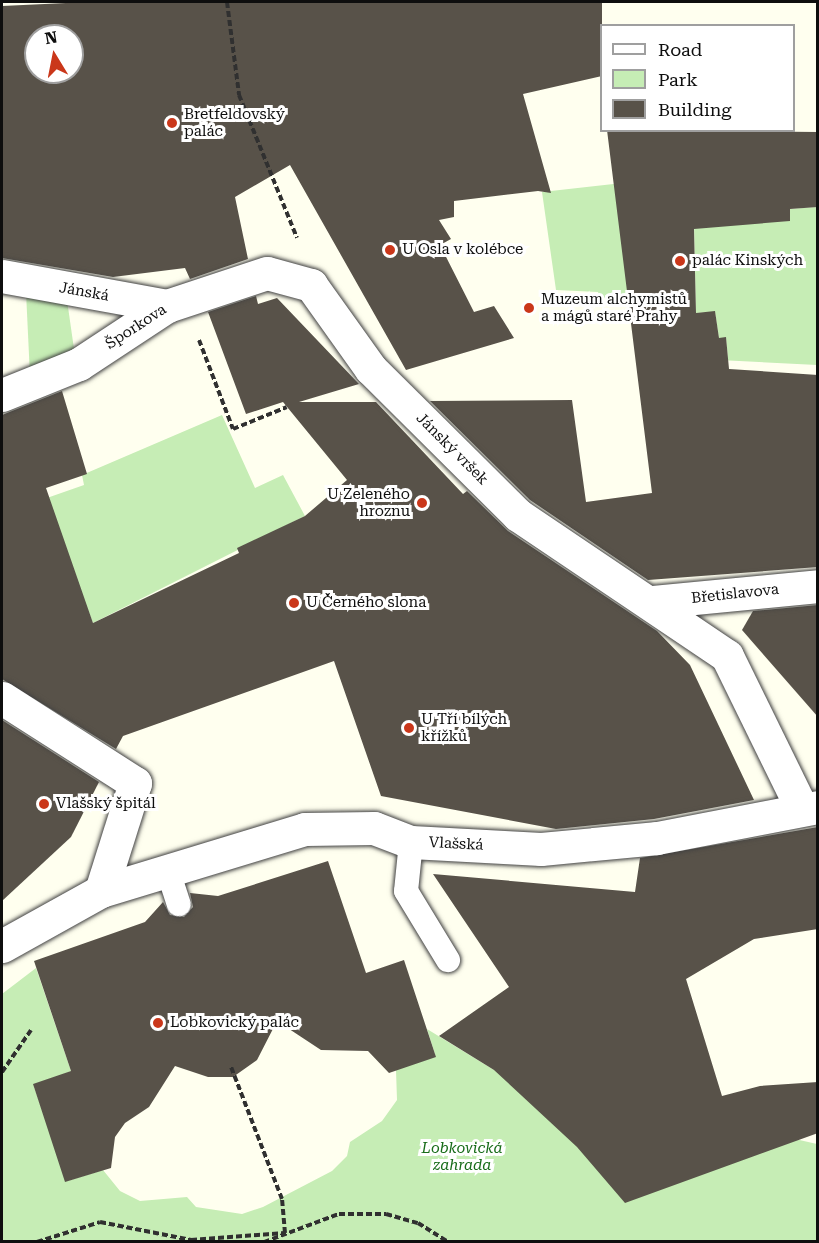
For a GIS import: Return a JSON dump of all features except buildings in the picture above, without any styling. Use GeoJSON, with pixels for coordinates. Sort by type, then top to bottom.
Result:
{"type":"FeatureCollection","features":[{"type":"Feature","properties":{"kind":"street","name":"Šporkova"},"geometry":{"type":"LineString","coordinates":[[2,395],[79,364],[175,303],[267,273],[311,285]]}},
{"type":"Feature","properties":{"kind":"street","name":"Jánská"},"geometry":{"type":"LineString","coordinates":[[2,276],[175,303]]}},
{"type":"Feature","properties":{"kind":"street","name":"Jánský vršek"},"geometry":{"type":"LineString","coordinates":[[311,285],[370,369],[518,515],[653,602],[727,656],[810,808]]}},
{"type":"Feature","properties":{"kind":"street","name":"Břetislavova"},"geometry":{"type":"LineString","coordinates":[[653,602],[818,586]]}},
{"type":"Feature","properties":{"kind":"street"},"geometry":{"type":"LineString","coordinates":[[2,698],[135,783],[101,891]]}},
{"type":"Feature","properties":{"kind":"street","name":"Vlašská"},"geometry":{"type":"LineString","coordinates":[[2,946],[101,891],[305,829],[374,828],[411,842],[541,849],[597,847],[810,808]]}},
{"type":"Feature","properties":{"kind":"lane"},"geometry":{"type":"LineString","coordinates":[[411,842],[406,891],[448,960]]}},
{"type":"Feature","properties":{"kind":"lane"},"geometry":{"type":"LineString","coordinates":[[168,871],[179,904]]}},
{"type":"Feature","properties":{"kind":"path"},"geometry":{"type":"LineString","coordinates":[[227,2],[240,95],[292,219],[311,285]]}},
{"type":"Feature","properties":{"kind":"path"},"geometry":{"type":"LineString","coordinates":[[445,254],[459,249]]}},
{"type":"Feature","properties":{"kind":"path"},"geometry":{"type":"LineString","coordinates":[[175,303],[232,429],[287,407]]}},
{"type":"Feature","properties":{"kind":"path"},"geometry":{"type":"LineString","coordinates":[[2,1072],[31,1030]]}},
{"type":"Feature","properties":{"kind":"path"},"geometry":{"type":"LineString","coordinates":[[231,1067],[282,1199],[285,1233]]}},
{"type":"Feature","properties":{"kind":"path"},"geometry":{"type":"LineString","coordinates":[[264,1242],[339,1214],[386,1214],[418,1223],[449,1242]]}},
{"type":"Feature","properties":{"kind":"path"},"geometry":{"type":"LineString","coordinates":[[37,1242],[100,1222],[191,1240],[285,1233]]}},
{"type":"Feature","properties":{"kind":"green space"},"geometry":{"type":"Polygon","coordinates":[[[658,179],[642,295],[600,298],[598,292],[556,290],[542,192],[658,179]]]}},
{"type":"Feature","properties":{"kind":"green space"},"geometry":{"type":"Polygon","coordinates":[[[817,207],[817,365],[699,359],[728,358],[726,338],[719,338],[715,312],[696,313],[694,223],[790,221],[790,209],[817,207]]]}},
{"type":"Feature","properties":{"kind":"green space"},"geometry":{"type":"Polygon","coordinates":[[[26,292],[67,300],[75,356],[30,376],[26,292]]]}},
{"type":"Feature","properties":{"kind":"green space"},"geometry":{"type":"Polygon","coordinates":[[[222,415],[255,488],[283,475],[305,516],[93,623],[44,499],[84,485],[82,475],[222,415]]]}},
{"type":"Feature","properties":{"kind":"green space","name":"Lobkovická zahrada"},"geometry":{"type":"Polygon","coordinates":[[[36,968],[71,1071],[34,1087],[67,1181],[103,1170],[120,1191],[140,1201],[187,1197],[196,1207],[242,1214],[263,1207],[332,1171],[347,1156],[350,1142],[382,1121],[397,1100],[396,1070],[435,1054],[427,1029],[494,1070],[817,1144],[817,1241],[2,1241],[2,994],[36,968]]]}},
{"type":"Feature","properties":{"kind":"place","name":"Bretfeldovský palác"},"geometry":{"type":"Point","coordinates":[172,123]}},
{"type":"Feature","properties":{"kind":"place","name":"U Osla v kolébce"},"geometry":{"type":"Point","coordinates":[390,250]}},
{"type":"Feature","properties":{"kind":"place","name":"palác Kinských"},"geometry":{"type":"Point","coordinates":[680,261]}},
{"type":"Feature","properties":{"kind":"place","name":"Muzeum alchymistů a mágů staré Prahy"},"geometry":{"type":"Point","coordinates":[529,308]}},
{"type":"Feature","properties":{"kind":"place","name":"U Zeleného hroznu"},"geometry":{"type":"Point","coordinates":[422,503]}},
{"type":"Feature","properties":{"kind":"place","name":"U Černého slona"},"geometry":{"type":"Point","coordinates":[294,603]}},
{"type":"Feature","properties":{"kind":"place","name":"U Tří bílých křížků"},"geometry":{"type":"Point","coordinates":[409,728]}},
{"type":"Feature","properties":{"kind":"place","name":"Vlašský špitál"},"geometry":{"type":"Point","coordinates":[44,804]}},
{"type":"Feature","properties":{"kind":"place","name":"Lobkovický palác"},"geometry":{"type":"Point","coordinates":[158,1023]}}]}
